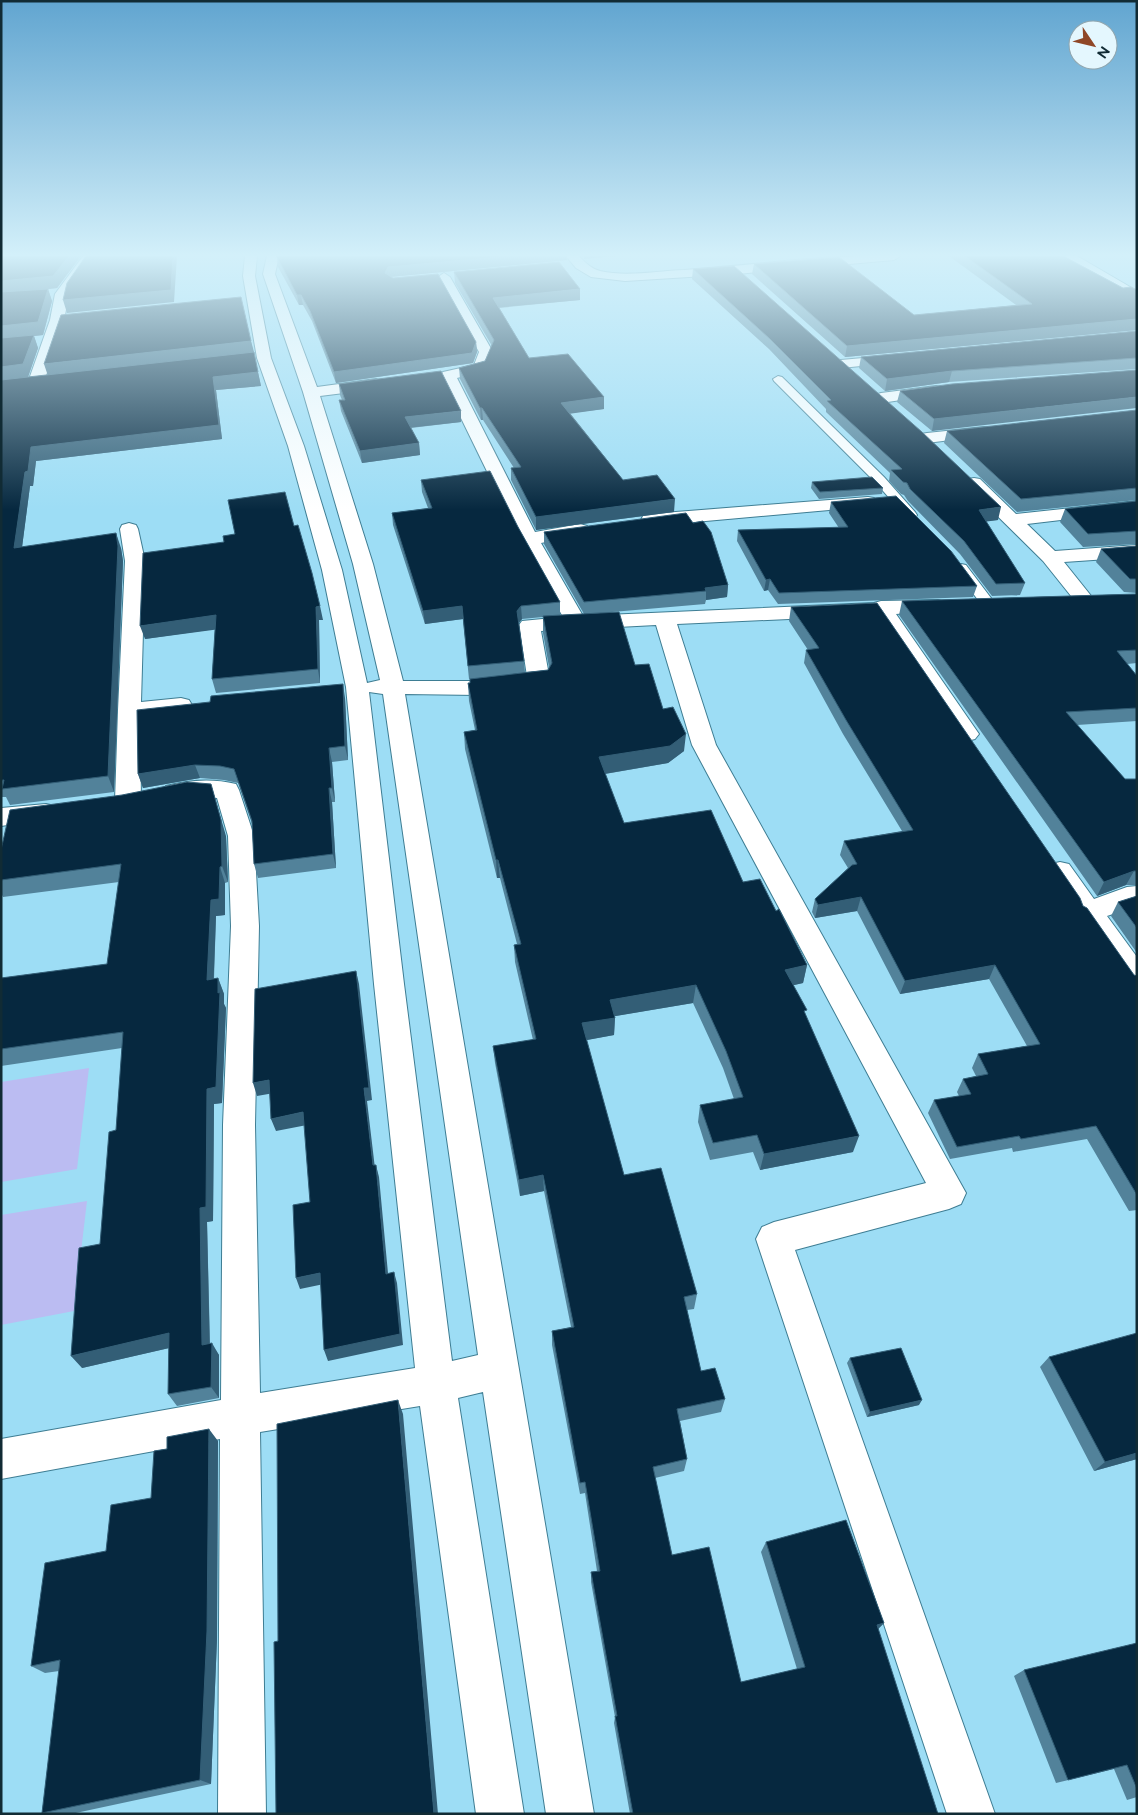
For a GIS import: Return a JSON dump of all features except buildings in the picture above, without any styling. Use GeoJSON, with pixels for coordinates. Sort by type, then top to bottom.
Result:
{"type":"FeatureCollection","features":[{"type":"Feature","properties":{"kind":"street"},"geometry":{"type":"LineString","coordinates":[[30,342],[49,341],[36,382]]}},
{"type":"Feature","properties":{"kind":"street"},"geometry":{"type":"LineString","coordinates":[[252,341],[254,359],[296,446],[332,570],[389,984],[436,1384],[500,1814]]}},
{"type":"Feature","properties":{"kind":"street"},"geometry":{"type":"LineString","coordinates":[[292,341],[311,392],[363,564],[393,687],[570,1814]]}},
{"type":"Feature","properties":{"kind":"street"},"geometry":{"type":"LineString","coordinates":[[480,341],[486,352],[480,368],[443,376],[577,624]]}},
{"type":"Feature","properties":{"kind":"street"},"geometry":{"type":"LineString","coordinates":[[827,352],[894,410]]}},
{"type":"Feature","properties":{"kind":"street"},"geometry":{"type":"LineString","coordinates":[[254,359],[296,354]]}},
{"type":"Feature","properties":{"kind":"street"},"geometry":{"type":"LineString","coordinates":[[841,364],[910,358]]}},
{"type":"Feature","properties":{"kind":"street"},"geometry":{"type":"LineString","coordinates":[[19,385],[56,380]]}},
{"type":"Feature","properties":{"kind":"street"},"geometry":{"type":"LineString","coordinates":[[311,392],[389,382]]}},
{"type":"Feature","properties":{"kind":"street"},"geometry":{"type":"LineString","coordinates":[[881,398],[949,390]]}},
{"type":"Feature","properties":{"kind":"street"},"geometry":{"type":"LineString","coordinates":[[914,427],[941,452]]}},
{"type":"Feature","properties":{"kind":"street"},"geometry":{"type":"LineString","coordinates":[[927,438],[1003,430]]}},
{"type":"Feature","properties":{"kind":"street"},"geometry":{"type":"LineString","coordinates":[[962,472],[1095,602],[1057,603]]}},
{"type":"Feature","properties":{"kind":"street"},"geometry":{"type":"LineString","coordinates":[[629,523],[698,515],[897,500]]}},
{"type":"Feature","properties":{"kind":"street"},"geometry":{"type":"LineString","coordinates":[[1012,520],[1137,506]]}},
{"type":"Feature","properties":{"kind":"street"},"geometry":{"type":"LineString","coordinates":[[530,539],[602,527]]}},
{"type":"Feature","properties":{"kind":"street"},"geometry":{"type":"LineString","coordinates":[[102,804],[129,710],[135,561],[130,529]]}},
{"type":"Feature","properties":{"kind":"street"},"geometry":{"type":"LineString","coordinates":[[1050,557],[1137,551]]}},
{"type":"Feature","properties":{"kind":"street"},"geometry":{"type":"LineString","coordinates":[[348,688],[478,688],[539,681],[529,625],[881,607],[999,604]]}},
{"type":"Feature","properties":{"kind":"street"},"geometry":{"type":"LineString","coordinates":[[881,607],[982,755]]}},
{"type":"Feature","properties":{"kind":"street"},"geometry":{"type":"LineString","coordinates":[[665,618],[704,745],[949,1193],[774,1239],[971,1814]]}},
{"type":"Feature","properties":{"kind":"street"},"geometry":{"type":"LineString","coordinates":[[129,710],[205,703]]}},
{"type":"Feature","properties":{"kind":"street"},"geometry":{"type":"LineString","coordinates":[[1,817],[102,804],[192,788],[227,790],[241,836],[245,926],[239,1126],[242,1814]]}},
{"type":"Feature","properties":{"kind":"street"},"geometry":{"type":"LineString","coordinates":[[1049,854],[1137,980]]}},
{"type":"Feature","properties":{"kind":"street"},"geometry":{"type":"LineString","coordinates":[[1088,912],[1127,897],[1137,896]]}},
{"type":"Feature","properties":{"kind":"street"},"geometry":{"type":"LineString","coordinates":[[1,1459],[240,1416],[436,1384],[499,1369]]}},
{"type":"Feature","properties":{"kind":"lane"},"geometry":{"type":"LineString","coordinates":[[778,378],[920,525]]}},
{"type":"Feature","properties":{"kind":"lane"},"geometry":{"type":"LineString","coordinates":[[954,558],[999,604]]}},
{"type":"Feature","properties":{"kind":"shaded area"},"geometry":{"type":"Polygon","coordinates":[[[89,1068],[77,1169],[1,1182],[1,1082],[89,1068]]]}},
{"type":"Feature","properties":{"kind":"shaded area"},"geometry":{"type":"Polygon","coordinates":[[[87,1201],[74,1311],[1,1325],[1,1215],[87,1201]]]}}]}
